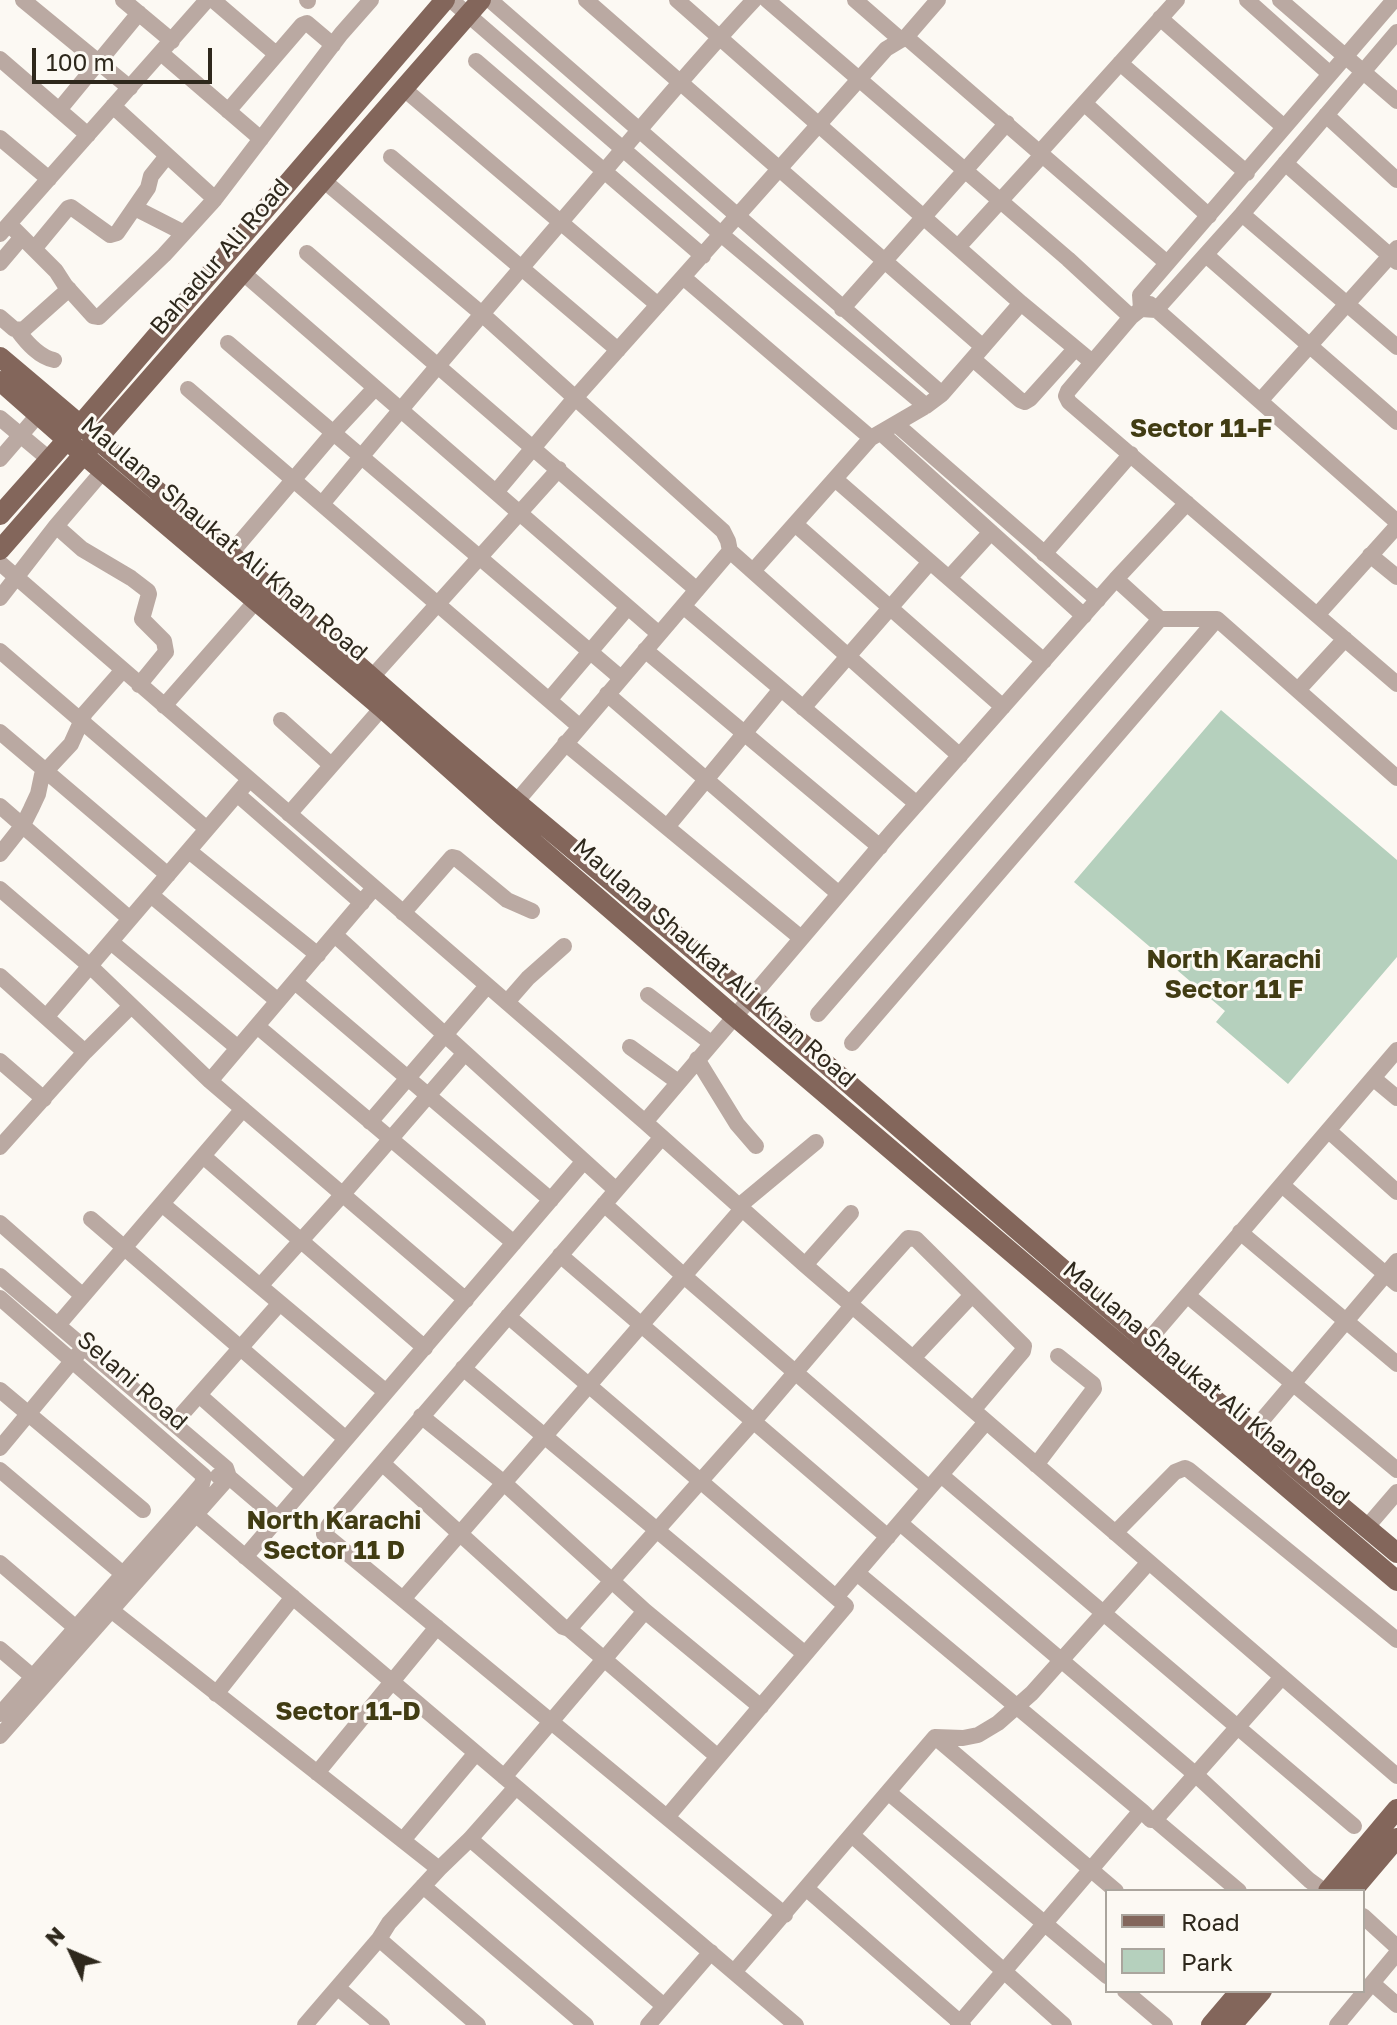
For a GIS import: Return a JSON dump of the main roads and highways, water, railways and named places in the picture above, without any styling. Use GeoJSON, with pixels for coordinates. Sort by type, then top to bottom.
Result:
{"type":"FeatureCollection","features":[{"type":"Feature","properties":{"kind":"main road","name":"Bahadur Ali Road"},"geometry":{"type":"LineString","coordinates":[[0,515],[448,0]]}},
{"type":"Feature","properties":{"kind":"main road","name":"Bahadur Ali Road"},"geometry":{"type":"LineString","coordinates":[[0,550],[475,8]]}},
{"type":"Feature","properties":{"kind":"main road","name":"Maulana Shaukat Ali Khan Road"},"geometry":{"type":"LineString","coordinates":[[0,357],[372,677],[386,702],[503,816],[1397,1581]]}},
{"type":"Feature","properties":{"kind":"main road","name":"Maulana Shaukat Ali Khan Road"},"geometry":{"type":"LineString","coordinates":[[0,381],[256,601],[517,801],[1397,1553]]}},
{"type":"Feature","properties":{"kind":"main road"},"geometry":{"type":"LineString","coordinates":[[1328,1889],[1397,1809]]}},
{"type":"Feature","properties":{"kind":"main road"},"geometry":{"type":"LineString","coordinates":[[1354,1889],[1397,1838]]}},
{"type":"Feature","properties":{"kind":"main road"},"geometry":{"type":"LineString","coordinates":[[1211,2025],[1238,1993]]}},
{"type":"Feature","properties":{"kind":"main road"},"geometry":{"type":"LineString","coordinates":[[1232,2025],[1260,1993]]}},
{"type":"Feature","properties":{"kind":"district","name":"Sector 11-F"},"geometry":{"type":"Point","coordinates":[1201,429]}},
{"type":"Feature","properties":{"kind":"district","name":"North Karachi Sector 11 F"},"geometry":{"type":"Point","coordinates":[1234,975]}},
{"type":"Feature","properties":{"kind":"district","name":"North Karachi Sector 11 D"},"geometry":{"type":"Point","coordinates":[334,1536]}},
{"type":"Feature","properties":{"kind":"district","name":"Sector 11-D"},"geometry":{"type":"Point","coordinates":[348,1712]}}]}
